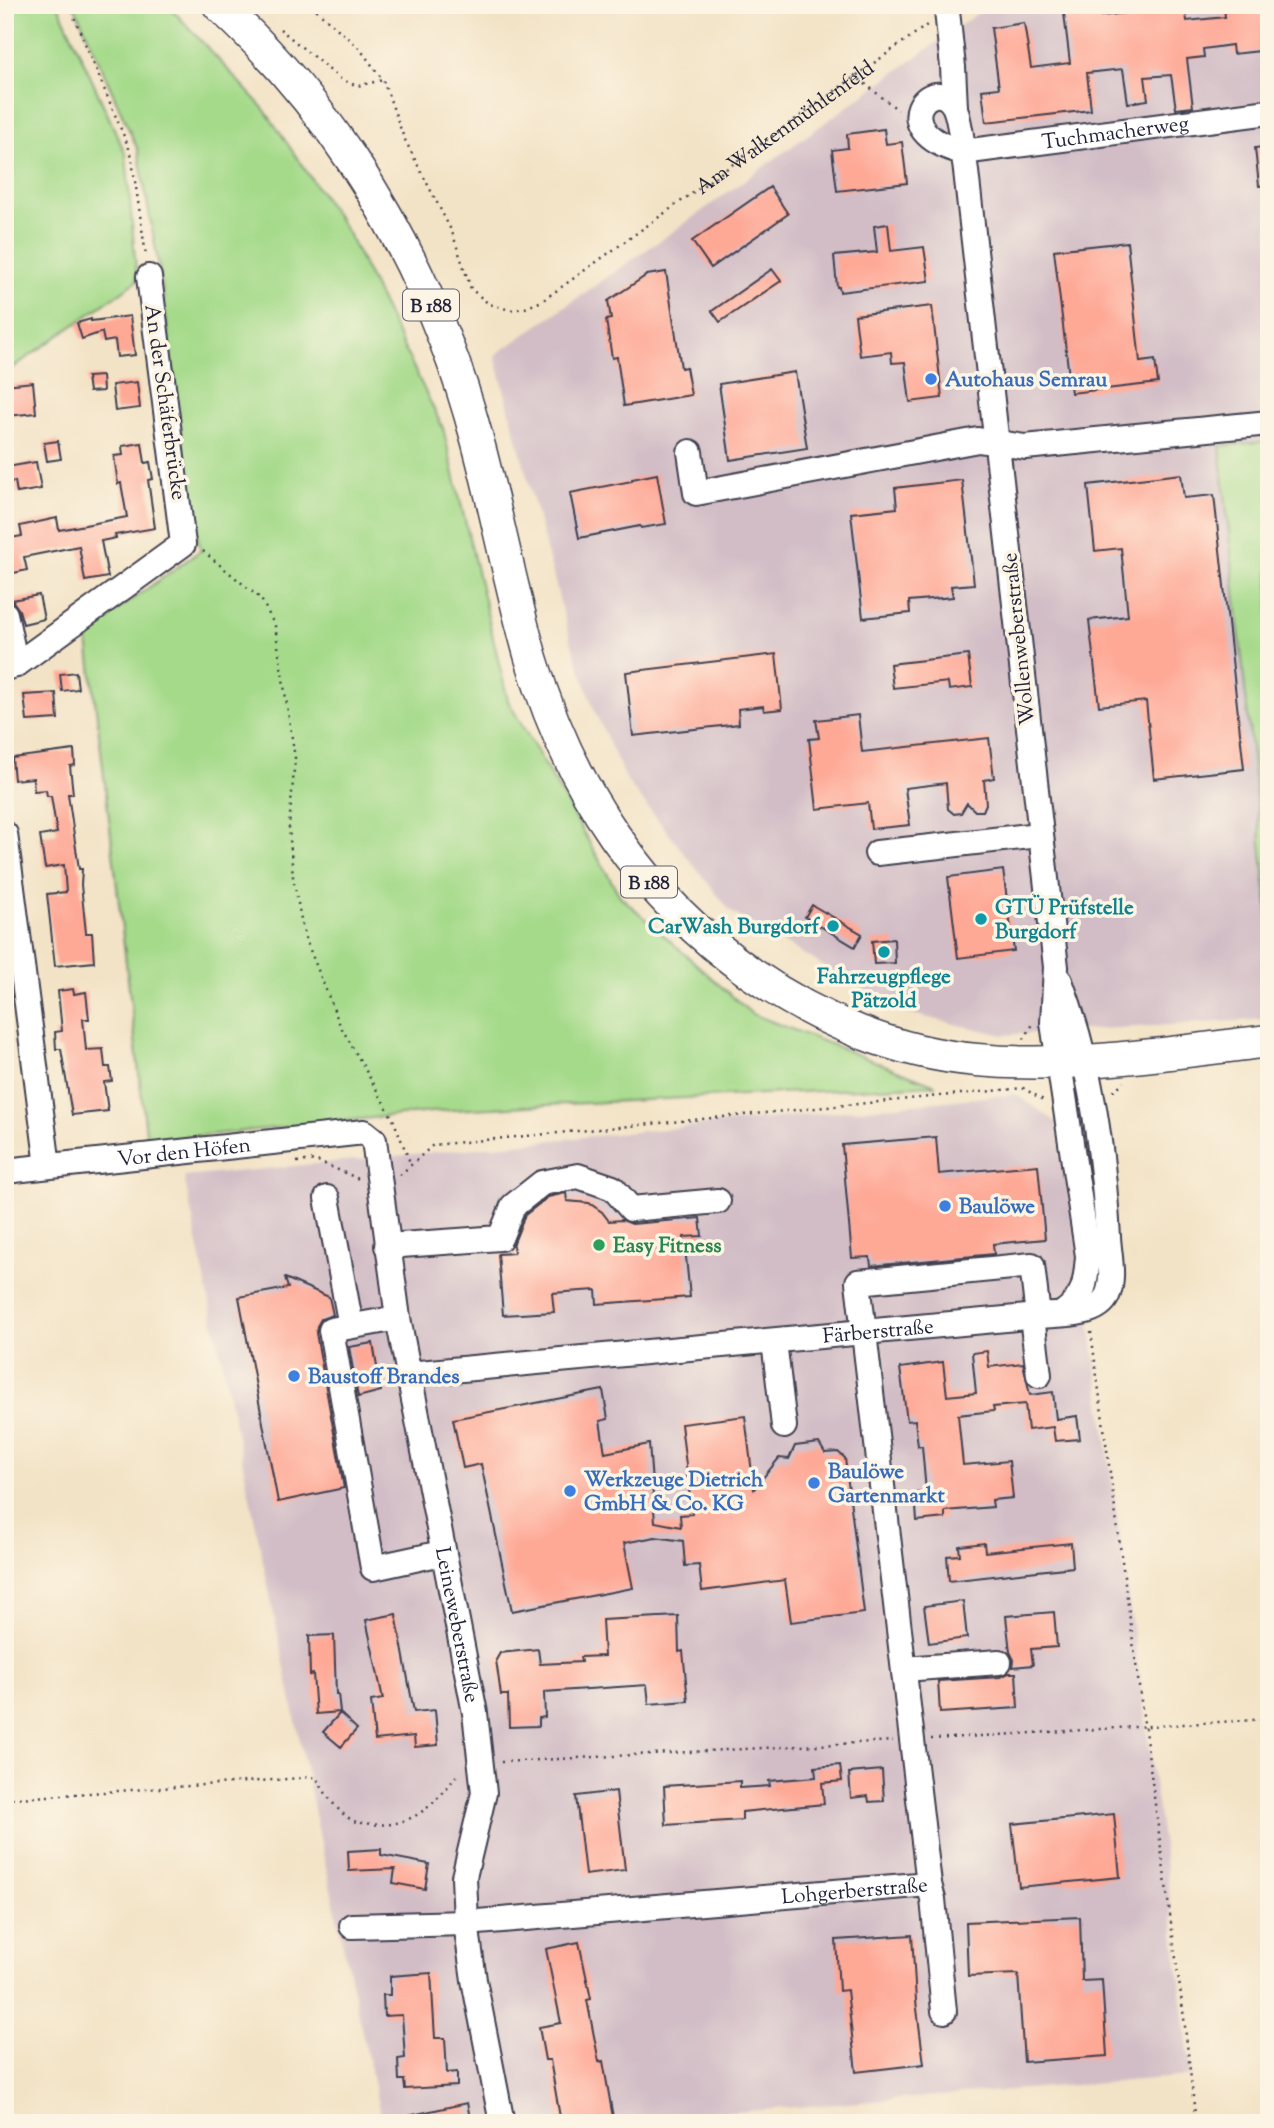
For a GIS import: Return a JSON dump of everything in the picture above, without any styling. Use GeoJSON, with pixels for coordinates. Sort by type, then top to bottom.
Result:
{"type":"FeatureCollection","features":[{"type":"Feature","properties":{"kind":"main road","name":"B 188"},"geometry":{"type":"LineString","coordinates":[[219,5],[278,65],[325,122],[366,182],[409,257],[434,313],[464,393],[521,621],[553,723],[593,804],[638,869],[684,919],[763,982],[822,1015],[876,1038],[925,1052],[974,1060],[1072,1061],[1269,1041]]}},
{"type":"Feature","properties":{"kind":"street"},"geometry":{"type":"LineString","coordinates":[[947,11],[955,107]]}},
{"type":"Feature","properties":{"kind":"street"},"geometry":{"type":"LineString","coordinates":[[955,107],[946,97],[933,96],[925,98],[919,104],[917,114],[920,127],[944,147],[963,152]]}},
{"type":"Feature","properties":{"kind":"street","name":"Wollenweberstraße"},"geometry":{"type":"LineString","coordinates":[[955,107],[963,152],[1057,974],[1054,1023],[1072,1061],[1088,1256],[1082,1294],[1075,1312]]}},
{"type":"Feature","properties":{"kind":"street","name":"Tuchmacherweg"},"geometry":{"type":"LineString","coordinates":[[963,152],[1269,112]]}},
{"type":"Feature","properties":{"kind":"street","name":"An der Schäferbrücke"},"geometry":{"type":"LineString","coordinates":[[149,277],[183,536]]}},
{"type":"Feature","properties":{"kind":"street"},"geometry":{"type":"LineString","coordinates":[[690,452],[696,493],[978,440],[1025,447],[1269,423]]}},
{"type":"Feature","properties":{"kind":"street"},"geometry":{"type":"LineString","coordinates":[[10,667],[183,536]]}},
{"type":"Feature","properties":{"kind":"street"},"geometry":{"type":"LineString","coordinates":[[5,614],[10,667]]}},
{"type":"Feature","properties":{"kind":"street"},"geometry":{"type":"LineString","coordinates":[[5,834],[48,1166]]}},
{"type":"Feature","properties":{"kind":"street"},"geometry":{"type":"LineString","coordinates":[[877,853],[1040,835]]}},
{"type":"Feature","properties":{"kind":"street","name":"Vor den Höfen"},"geometry":{"type":"LineString","coordinates":[[5,1171],[365,1132]]}},
{"type":"Feature","properties":{"kind":"street","name":"Leineweberstraße"},"geometry":{"type":"LineString","coordinates":[[365,1132],[374,1140],[398,1318],[475,1713],[484,1793],[464,1877],[466,1923],[474,1980],[502,2123]]}},
{"type":"Feature","properties":{"kind":"street"},"geometry":{"type":"LineString","coordinates":[[387,1246],[500,1238],[513,1206],[542,1182],[578,1175],[613,1188],[631,1209],[718,1201]]}},
{"type":"Feature","properties":{"kind":"street"},"geometry":{"type":"LineString","coordinates":[[327,1198],[351,1326]]}},
{"type":"Feature","properties":{"kind":"street","name":"Lohgerberstraße"},"geometry":{"type":"LineString","coordinates":[[352,1926],[466,1923],[929,1884],[858,1282],[1032,1265],[1035,1316]]}},
{"type":"Feature","properties":{"kind":"street","name":"Färberstraße"},"geometry":{"type":"LineString","coordinates":[[408,1374],[1075,1312]]}},
{"type":"Feature","properties":{"kind":"street"},"geometry":{"type":"LineString","coordinates":[[1035,1316],[1040,1375]]}},
{"type":"Feature","properties":{"kind":"street"},"geometry":{"type":"LineString","coordinates":[[398,1318],[331,1330],[373,1568],[442,1553]]}},
{"type":"Feature","properties":{"kind":"street"},"geometry":{"type":"LineString","coordinates":[[774,1341],[784,1426]]}},
{"type":"Feature","properties":{"kind":"street"},"geometry":{"type":"LineString","coordinates":[[904,1670],[999,1662]]}},
{"type":"Feature","properties":{"kind":"street"},"geometry":{"type":"LineString","coordinates":[[929,1884],[933,1899],[944,2011]]}},
{"type":"Feature","properties":{"kind":"path"},"geometry":{"type":"LineString","coordinates":[[69,5],[131,153],[149,277]]}},
{"type":"Feature","properties":{"kind":"path"},"geometry":{"type":"LineString","coordinates":[[280,29],[339,78],[357,86],[383,80],[360,49],[311,5]]}},
{"type":"Feature","properties":{"kind":"path","name":"Am Walkenmühlenfeld"},"geometry":{"type":"LineString","coordinates":[[383,80],[404,138],[452,232],[471,289],[489,304],[509,310],[525,308],[542,301],[854,75],[947,11]]}},
{"type":"Feature","properties":{"kind":"path"},"geometry":{"type":"LineString","coordinates":[[854,75],[920,127]]}},
{"type":"Feature","properties":{"kind":"path"},"geometry":{"type":"LineString","coordinates":[[183,536],[261,599],[275,626],[295,758],[289,827],[293,877],[304,935],[340,1025],[393,1119],[411,1165]]}},
{"type":"Feature","properties":{"kind":"path"},"geometry":{"type":"LineString","coordinates":[[1109,1094],[1123,1083]]}},
{"type":"Feature","properties":{"kind":"path"},"geometry":{"type":"LineString","coordinates":[[288,1163],[314,1160],[355,1180],[398,1176],[433,1145],[1023,1088],[1045,1101]]}},
{"type":"Feature","properties":{"kind":"path"},"geometry":{"type":"LineString","coordinates":[[1075,1312],[1145,1727],[1196,2123]]}},
{"type":"Feature","properties":{"kind":"path"},"geometry":{"type":"LineString","coordinates":[[5,1799],[316,1777],[331,1802],[352,1821],[379,1825],[406,1821],[429,1809],[464,1766],[481,1763],[1269,1719]]}},
{"type":"Feature","properties":{"kind":"shaded area"},"geometry":{"type":"Polygon","coordinates":[[[989,5],[1269,5],[1269,441],[1220,447],[1269,921],[1269,1019],[1003,1035],[903,1012],[731,912],[627,781],[595,712],[570,639],[495,355],[681,226],[989,5]]]}},
{"type":"Feature","properties":{"kind":"shaded area"},"geometry":{"type":"Polygon","coordinates":[[[1015,1094],[1058,1123],[1088,1310],[1169,1889],[1191,2076],[620,2123],[382,2123],[323,1853],[184,1177],[1015,1094]]]}},
{"type":"Feature","properties":{"kind":"green space"},"geometry":{"type":"Polygon","coordinates":[[[5,5],[58,5],[126,155],[137,281],[5,373],[5,5]]]}},
{"type":"Feature","properties":{"kind":"green space"},"geometry":{"type":"Polygon","coordinates":[[[74,5],[168,5],[264,109],[348,233],[443,428],[508,701],[620,896],[752,1014],[936,1085],[451,1110],[147,1141],[87,632],[201,550],[193,520],[160,273],[138,150],[74,5]]]}},
{"type":"Feature","properties":{"kind":"green space"},"geometry":{"type":"Polygon","coordinates":[[[1269,441],[1269,921],[1220,446],[1269,441]]]}},
{"type":"Feature","properties":{"kind":"building"},"geometry":{"type":"Polygon","coordinates":[[[1063,5],[1101,5],[1102,16],[1134,12],[1133,5],[1185,5],[1187,21],[1225,17],[1224,5],[1269,5],[1269,50],[1233,54],[1232,45],[1203,49],[1204,57],[1187,59],[1193,107],[1176,109],[1171,75],[1145,77],[1148,100],[1128,103],[1123,69],[1087,73],[1091,110],[986,122],[982,90],[999,88],[991,28],[1024,23],[1031,68],[1070,63],[1063,5]]]}},
{"type":"Feature","properties":{"kind":"building"},"geometry":{"type":"Polygon","coordinates":[[[884,129],[886,144],[902,142],[907,183],[837,191],[832,150],[848,148],[847,134],[884,129]]]}},
{"type":"Feature","properties":{"kind":"building"},"geometry":{"type":"Polygon","coordinates":[[[1269,146],[1269,185],[1259,186],[1255,148],[1269,146]]]}},
{"type":"Feature","properties":{"kind":"building"},"geometry":{"type":"Polygon","coordinates":[[[770,187],[788,214],[711,268],[692,241],[770,187]]]}},
{"type":"Feature","properties":{"kind":"building"},"geometry":{"type":"Polygon","coordinates":[[[888,224],[891,251],[924,247],[929,281],[840,292],[837,287],[834,256],[877,252],[874,226],[888,224]]]}},
{"type":"Feature","properties":{"kind":"building"},"geometry":{"type":"Polygon","coordinates":[[[1127,242],[1140,362],[1155,360],[1158,383],[1071,393],[1054,250],[1127,242]]]}},
{"type":"Feature","properties":{"kind":"building"},"geometry":{"type":"Polygon","coordinates":[[[772,269],[781,281],[720,322],[712,311],[772,269]]]}},
{"type":"Feature","properties":{"kind":"building"},"geometry":{"type":"Polygon","coordinates":[[[666,272],[681,368],[686,367],[691,395],[624,406],[617,357],[612,358],[606,320],[611,319],[608,301],[647,275],[666,272]]]}},
{"type":"Feature","properties":{"kind":"building"},"geometry":{"type":"Polygon","coordinates":[[[932,306],[942,398],[910,402],[905,362],[892,363],[891,352],[860,356],[855,315],[932,306]]]}},
{"type":"Feature","properties":{"kind":"building"},"geometry":{"type":"Polygon","coordinates":[[[130,316],[135,355],[117,357],[115,340],[104,342],[102,332],[82,339],[77,323],[91,319],[130,316]]]}},
{"type":"Feature","properties":{"kind":"building"},"geometry":{"type":"Polygon","coordinates":[[[795,372],[807,448],[730,460],[719,384],[795,372]]]}},
{"type":"Feature","properties":{"kind":"building"},"geometry":{"type":"Polygon","coordinates":[[[102,376],[103,391],[89,392],[87,377],[102,376]]]}},
{"type":"Feature","properties":{"kind":"building"},"geometry":{"type":"Polygon","coordinates":[[[33,382],[36,413],[7,416],[5,385],[33,382]]]}},
{"type":"Feature","properties":{"kind":"building"},"geometry":{"type":"Polygon","coordinates":[[[137,382],[140,408],[115,411],[112,385],[137,382]]]}},
{"type":"Feature","properties":{"kind":"building"},"geometry":{"type":"Polygon","coordinates":[[[58,441],[61,459],[47,461],[44,443],[58,441]]]}},
{"type":"Feature","properties":{"kind":"building"},"geometry":{"type":"Polygon","coordinates":[[[142,443],[145,463],[150,462],[153,479],[148,480],[155,528],[115,535],[116,538],[101,541],[108,577],[85,581],[79,546],[24,557],[27,570],[5,575],[5,539],[22,536],[20,526],[57,518],[59,530],[127,517],[114,456],[123,455],[122,446],[142,443]]]}},
{"type":"Feature","properties":{"kind":"building"},"geometry":{"type":"Polygon","coordinates":[[[36,462],[41,489],[17,493],[15,481],[10,482],[7,467],[36,462]]]}},
{"type":"Feature","properties":{"kind":"building"},"geometry":{"type":"Polygon","coordinates":[[[657,474],[666,524],[640,526],[579,538],[570,493],[657,474]]]}},
{"type":"Feature","properties":{"kind":"building"},"geometry":{"type":"Polygon","coordinates":[[[1181,474],[1184,498],[1214,495],[1244,769],[1154,779],[1146,701],[1099,706],[1089,620],[1128,616],[1121,548],[1095,551],[1088,485],[1181,474]]]}},
{"type":"Feature","properties":{"kind":"building"},"geometry":{"type":"Polygon","coordinates":[[[962,480],[974,584],[951,586],[953,597],[909,601],[910,613],[863,618],[851,513],[897,508],[895,488],[962,480]]]}},
{"type":"Feature","properties":{"kind":"building"},"geometry":{"type":"Polygon","coordinates":[[[39,595],[44,619],[23,624],[19,610],[12,600],[39,595]]]}},
{"type":"Feature","properties":{"kind":"building"},"geometry":{"type":"Polygon","coordinates":[[[776,654],[782,709],[764,711],[763,706],[738,709],[739,724],[633,736],[626,672],[776,654]]]}},
{"type":"Feature","properties":{"kind":"building"},"geometry":{"type":"Polygon","coordinates":[[[968,655],[972,687],[949,690],[948,682],[893,688],[890,664],[968,655]]]}},
{"type":"Feature","properties":{"kind":"building"},"geometry":{"type":"Polygon","coordinates":[[[76,672],[78,689],[62,691],[60,674],[76,672]]]}},
{"type":"Feature","properties":{"kind":"building"},"geometry":{"type":"Polygon","coordinates":[[[56,693],[58,719],[27,721],[24,695],[56,693]]]}},
{"type":"Feature","properties":{"kind":"building"},"geometry":{"type":"Polygon","coordinates":[[[858,715],[862,752],[989,738],[994,778],[984,780],[986,804],[983,811],[975,811],[967,803],[961,813],[954,814],[948,809],[946,783],[905,788],[910,825],[871,829],[868,803],[817,809],[809,739],[819,738],[816,720],[858,715]]]}},
{"type":"Feature","properties":{"kind":"building"},"geometry":{"type":"Polygon","coordinates":[[[74,750],[75,765],[70,766],[73,794],[68,794],[79,869],[82,869],[86,933],[92,933],[94,962],[55,966],[47,894],[66,892],[64,865],[45,868],[40,836],[57,833],[51,796],[47,796],[46,790],[34,791],[33,778],[14,780],[12,758],[74,750]]]}},
{"type":"Feature","properties":{"kind":"building","name":"GTÜ Prüfstelle Burgdorf"},"geometry":{"type":"Polygon","coordinates":[[[1003,870],[1014,951],[958,958],[948,877],[1003,870]]]}},
{"type":"Feature","properties":{"kind":"building","name":"CarWash Burgdorf"},"geometry":{"type":"Polygon","coordinates":[[[812,905],[862,934],[855,947],[805,917],[812,905]]]}},
{"type":"Feature","properties":{"kind":"building","name":"Fahrzeugpflege Pätzold"},"geometry":{"type":"Polygon","coordinates":[[[894,939],[895,963],[874,964],[872,941],[894,939]]]}},
{"type":"Feature","properties":{"kind":"building"},"geometry":{"type":"Polygon","coordinates":[[[73,989],[74,994],[86,992],[89,1019],[83,1019],[86,1050],[103,1049],[105,1067],[110,1067],[112,1081],[104,1082],[108,1111],[72,1115],[61,1049],[56,1049],[55,1032],[62,1031],[58,991],[73,989]]]}},
{"type":"Feature","properties":{"kind":"building","name":"Baulöwe"},"geometry":{"type":"Polygon","coordinates":[[[936,1137],[939,1174],[1038,1165],[1045,1239],[993,1244],[994,1254],[871,1266],[870,1257],[852,1258],[842,1145],[936,1137]]]}},
{"type":"Feature","properties":{"kind":"building","name":"Easy Fitness"},"geometry":{"type":"Polygon","coordinates":[[[566,1193],[567,1201],[589,1203],[609,1221],[622,1220],[632,1224],[700,1218],[702,1236],[684,1237],[690,1297],[597,1304],[596,1290],[552,1293],[554,1312],[503,1315],[498,1254],[514,1253],[513,1245],[525,1215],[548,1197],[566,1193]]]}},
{"type":"Feature","properties":{"kind":"building","name":"Baustoff Brandes"},"geometry":{"type":"Polygon","coordinates":[[[285,1278],[329,1297],[333,1315],[321,1319],[316,1333],[344,1488],[278,1502],[239,1297],[288,1288],[285,1278]]]}},
{"type":"Feature","properties":{"kind":"building"},"geometry":{"type":"Polygon","coordinates":[[[373,1343],[381,1391],[358,1397],[349,1347],[373,1343]]]}},
{"type":"Feature","properties":{"kind":"building"},"geometry":{"type":"Polygon","coordinates":[[[987,1351],[989,1367],[1023,1363],[1030,1395],[1053,1392],[1056,1419],[1077,1416],[1080,1439],[1055,1441],[1053,1427],[1028,1430],[1025,1404],[993,1407],[994,1411],[958,1415],[963,1465],[1009,1461],[1013,1498],[992,1500],[993,1507],[945,1511],[945,1518],[917,1521],[915,1493],[926,1492],[922,1446],[918,1446],[915,1420],[907,1421],[900,1368],[943,1362],[947,1396],[976,1393],[972,1353],[987,1351]]]}},
{"type":"Feature","properties":{"kind":"building","name":"Werkzeuge Dietrich GmbH & Co. KG"},"geometry":{"type":"Polygon","coordinates":[[[603,1390],[608,1419],[600,1421],[605,1453],[649,1444],[655,1522],[681,1527],[680,1515],[692,1514],[681,1424],[745,1416],[754,1489],[779,1458],[789,1459],[795,1446],[819,1443],[825,1453],[838,1452],[845,1458],[864,1613],[791,1622],[785,1580],[702,1591],[699,1565],[685,1566],[683,1541],[655,1537],[624,1543],[633,1588],[512,1611],[481,1464],[463,1468],[453,1419],[603,1390]]]}},
{"type":"Feature","properties":{"kind":"building"},"geometry":{"type":"Polygon","coordinates":[[[984,1543],[985,1552],[1071,1543],[1073,1567],[949,1581],[947,1556],[960,1555],[959,1546],[984,1543]]]}},
{"type":"Feature","properties":{"kind":"building"},"geometry":{"type":"Polygon","coordinates":[[[963,1601],[967,1638],[929,1643],[924,1606],[963,1601]]]}},
{"type":"Feature","properties":{"kind":"building"},"geometry":{"type":"Polygon","coordinates":[[[1054,1612],[1057,1647],[1031,1649],[1033,1665],[1013,1667],[1006,1616],[1054,1612]]]}},
{"type":"Feature","properties":{"kind":"building"},"geometry":{"type":"Polygon","coordinates":[[[396,1614],[414,1712],[435,1710],[438,1745],[415,1747],[414,1736],[375,1740],[371,1701],[383,1699],[366,1620],[396,1614]]]}},
{"type":"Feature","properties":{"kind":"building"},"geometry":{"type":"Polygon","coordinates":[[[678,1616],[679,1652],[683,1651],[688,1701],[649,1704],[647,1685],[544,1692],[545,1717],[539,1718],[539,1726],[509,1727],[508,1695],[501,1695],[496,1660],[500,1653],[538,1649],[540,1664],[581,1662],[580,1657],[604,1656],[602,1620],[678,1616]]]}},
{"type":"Feature","properties":{"kind":"building"},"geometry":{"type":"Polygon","coordinates":[[[334,1635],[336,1694],[340,1712],[316,1714],[313,1674],[310,1675],[309,1636],[334,1635]]]}},
{"type":"Feature","properties":{"kind":"building"},"geometry":{"type":"Polygon","coordinates":[[[1016,1673],[1018,1708],[940,1713],[938,1681],[1000,1677],[1016,1673]]]}},
{"type":"Feature","properties":{"kind":"building"},"geometry":{"type":"Polygon","coordinates":[[[340,1713],[357,1729],[341,1747],[323,1732],[340,1713]]]}},
{"type":"Feature","properties":{"kind":"building"},"geometry":{"type":"Polygon","coordinates":[[[840,1765],[842,1781],[822,1783],[824,1804],[742,1812],[742,1820],[666,1825],[664,1786],[740,1781],[740,1788],[770,1786],[769,1781],[816,1777],[815,1767],[840,1765]]]}},
{"type":"Feature","properties":{"kind":"building"},"geometry":{"type":"Polygon","coordinates":[[[882,1770],[884,1801],[869,1802],[868,1796],[851,1798],[849,1773],[882,1770]]]}},
{"type":"Feature","properties":{"kind":"building"},"geometry":{"type":"Polygon","coordinates":[[[616,1791],[625,1870],[585,1875],[576,1796],[616,1791]]]}},
{"type":"Feature","properties":{"kind":"building"},"geometry":{"type":"Polygon","coordinates":[[[1114,1814],[1120,1877],[1019,1887],[1012,1824],[1114,1814]]]}},
{"type":"Feature","properties":{"kind":"building"},"geometry":{"type":"Polygon","coordinates":[[[381,1849],[381,1855],[429,1864],[425,1889],[393,1883],[395,1869],[349,1871],[348,1851],[381,1849]]]}},
{"type":"Feature","properties":{"kind":"building"},"geometry":{"type":"Polygon","coordinates":[[[1080,1917],[1082,1981],[1102,1980],[1107,2056],[1024,2062],[1018,1974],[968,1976],[966,1922],[1080,1917]]]}},
{"type":"Feature","properties":{"kind":"building"},"geometry":{"type":"Polygon","coordinates":[[[912,1935],[916,2001],[924,2064],[856,2072],[847,1990],[839,1991],[836,1940],[912,1935]]]}},
{"type":"Feature","properties":{"kind":"building"},"geometry":{"type":"Polygon","coordinates":[[[579,1942],[591,1999],[587,2000],[599,2062],[603,2061],[614,2123],[561,2123],[550,2060],[545,2060],[539,2027],[561,2023],[546,1949],[579,1942]]]}},
{"type":"Feature","properties":{"kind":"building"},"geometry":{"type":"Polygon","coordinates":[[[431,1973],[435,2038],[445,2038],[447,2073],[457,2072],[457,2086],[405,2089],[404,2080],[399,2080],[398,2059],[405,2058],[402,2015],[384,2016],[383,1995],[390,1995],[390,1976],[431,1973]]]}},
{"type":"Feature","properties":{"kind":"building"},"geometry":{"type":"Polygon","coordinates":[[[467,2103],[471,2123],[403,2123],[403,2117],[467,2103]]]}},
{"type":"Feature","properties":{"kind":"place","name":"Autohaus Semrau"},"geometry":{"type":"Point","coordinates":[931,379]}},
{"type":"Feature","properties":{"kind":"place","name":"GTÜ Prüfstelle Burgdorf"},"geometry":{"type":"Point","coordinates":[981,919]}},
{"type":"Feature","properties":{"kind":"place","name":"CarWash Burgdorf"},"geometry":{"type":"Point","coordinates":[833,926]}},
{"type":"Feature","properties":{"kind":"place","name":"Fahrzeugpflege Pätzold"},"geometry":{"type":"Point","coordinates":[884,952]}},
{"type":"Feature","properties":{"kind":"place","name":"Baulöwe"},"geometry":{"type":"Point","coordinates":[945,1206]}},
{"type":"Feature","properties":{"kind":"place","name":"Easy Fitness"},"geometry":{"type":"Point","coordinates":[599,1245]}},
{"type":"Feature","properties":{"kind":"place","name":"Baustoff Brandes"},"geometry":{"type":"Point","coordinates":[294,1376]}},
{"type":"Feature","properties":{"kind":"place","name":"Baulöwe Gartenmarkt"},"geometry":{"type":"Point","coordinates":[814,1483]}},
{"type":"Feature","properties":{"kind":"place","name":"Werkzeuge Dietrich GmbH & Co. KG"},"geometry":{"type":"Point","coordinates":[570,1491]}}]}
